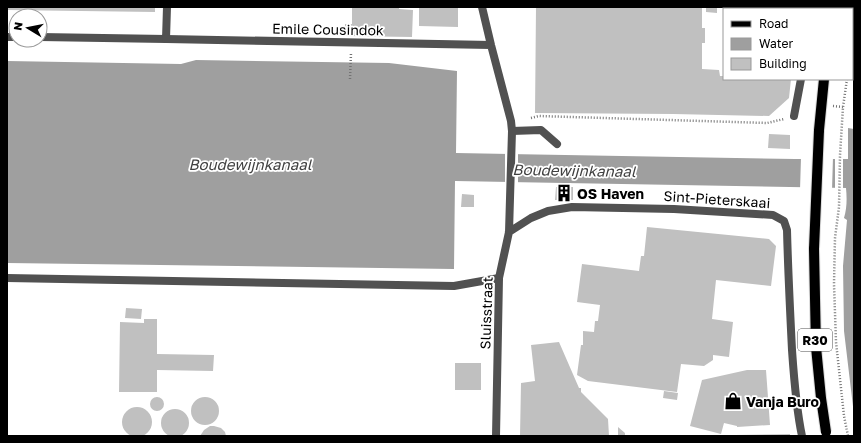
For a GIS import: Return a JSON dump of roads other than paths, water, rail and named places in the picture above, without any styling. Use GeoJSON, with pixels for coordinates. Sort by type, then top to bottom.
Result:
{"type":"FeatureCollection","features":[{"type":"Feature","properties":{"kind":"main road","name":"R30"},"geometry":{"type":"LineString","coordinates":[[824,80],[819,130],[814,256],[816,347],[827,434]]}},
{"type":"Feature","properties":{"kind":"street"},"geometry":{"type":"LineString","coordinates":[[166,40],[167,7]]}},
{"type":"Feature","properties":{"kind":"street"},"geometry":{"type":"LineString","coordinates":[[482,7],[511,120],[512,131],[541,130],[557,144]]}},
{"type":"Feature","properties":{"kind":"street","name":"Emile Cousindok"},"geometry":{"type":"LineString","coordinates":[[48,38],[491,45]]}},
{"type":"Feature","properties":{"kind":"street"},"geometry":{"type":"LineString","coordinates":[[794,116],[800,80]]}},
{"type":"Feature","properties":{"kind":"street","name":"Sluisstraat"},"geometry":{"type":"LineString","coordinates":[[496,436],[499,278],[509,232],[512,131]]}},
{"type":"Feature","properties":{"kind":"street","name":"Sint-Pieterskaai"},"geometry":{"type":"LineString","coordinates":[[509,232],[531,218],[548,211],[572,207],[674,209],[773,215],[784,220],[788,230],[789,305],[798,410],[802,436]]}},
{"type":"Feature","properties":{"kind":"street"},"geometry":{"type":"LineString","coordinates":[[7,278],[454,286],[499,278]]}},
{"type":"Feature","properties":{"kind":"water","name":"Boudewijnkanaal"},"geometry":{"type":"Polygon","coordinates":[[[196,60],[389,63],[457,71],[456,153],[848,159],[848,128],[854,129],[854,415],[844,331],[843,266],[847,220],[844,218],[846,210],[846,188],[455,181],[454,269],[7,263],[7,61],[181,64],[196,60]]]}},
{"type":"Feature","properties":{"kind":"place","name":"OS Haven"},"geometry":{"type":"Point","coordinates":[564,193]}},
{"type":"Feature","properties":{"kind":"place","name":"Vanja Buro"},"geometry":{"type":"Point","coordinates":[733,401]}}]}
